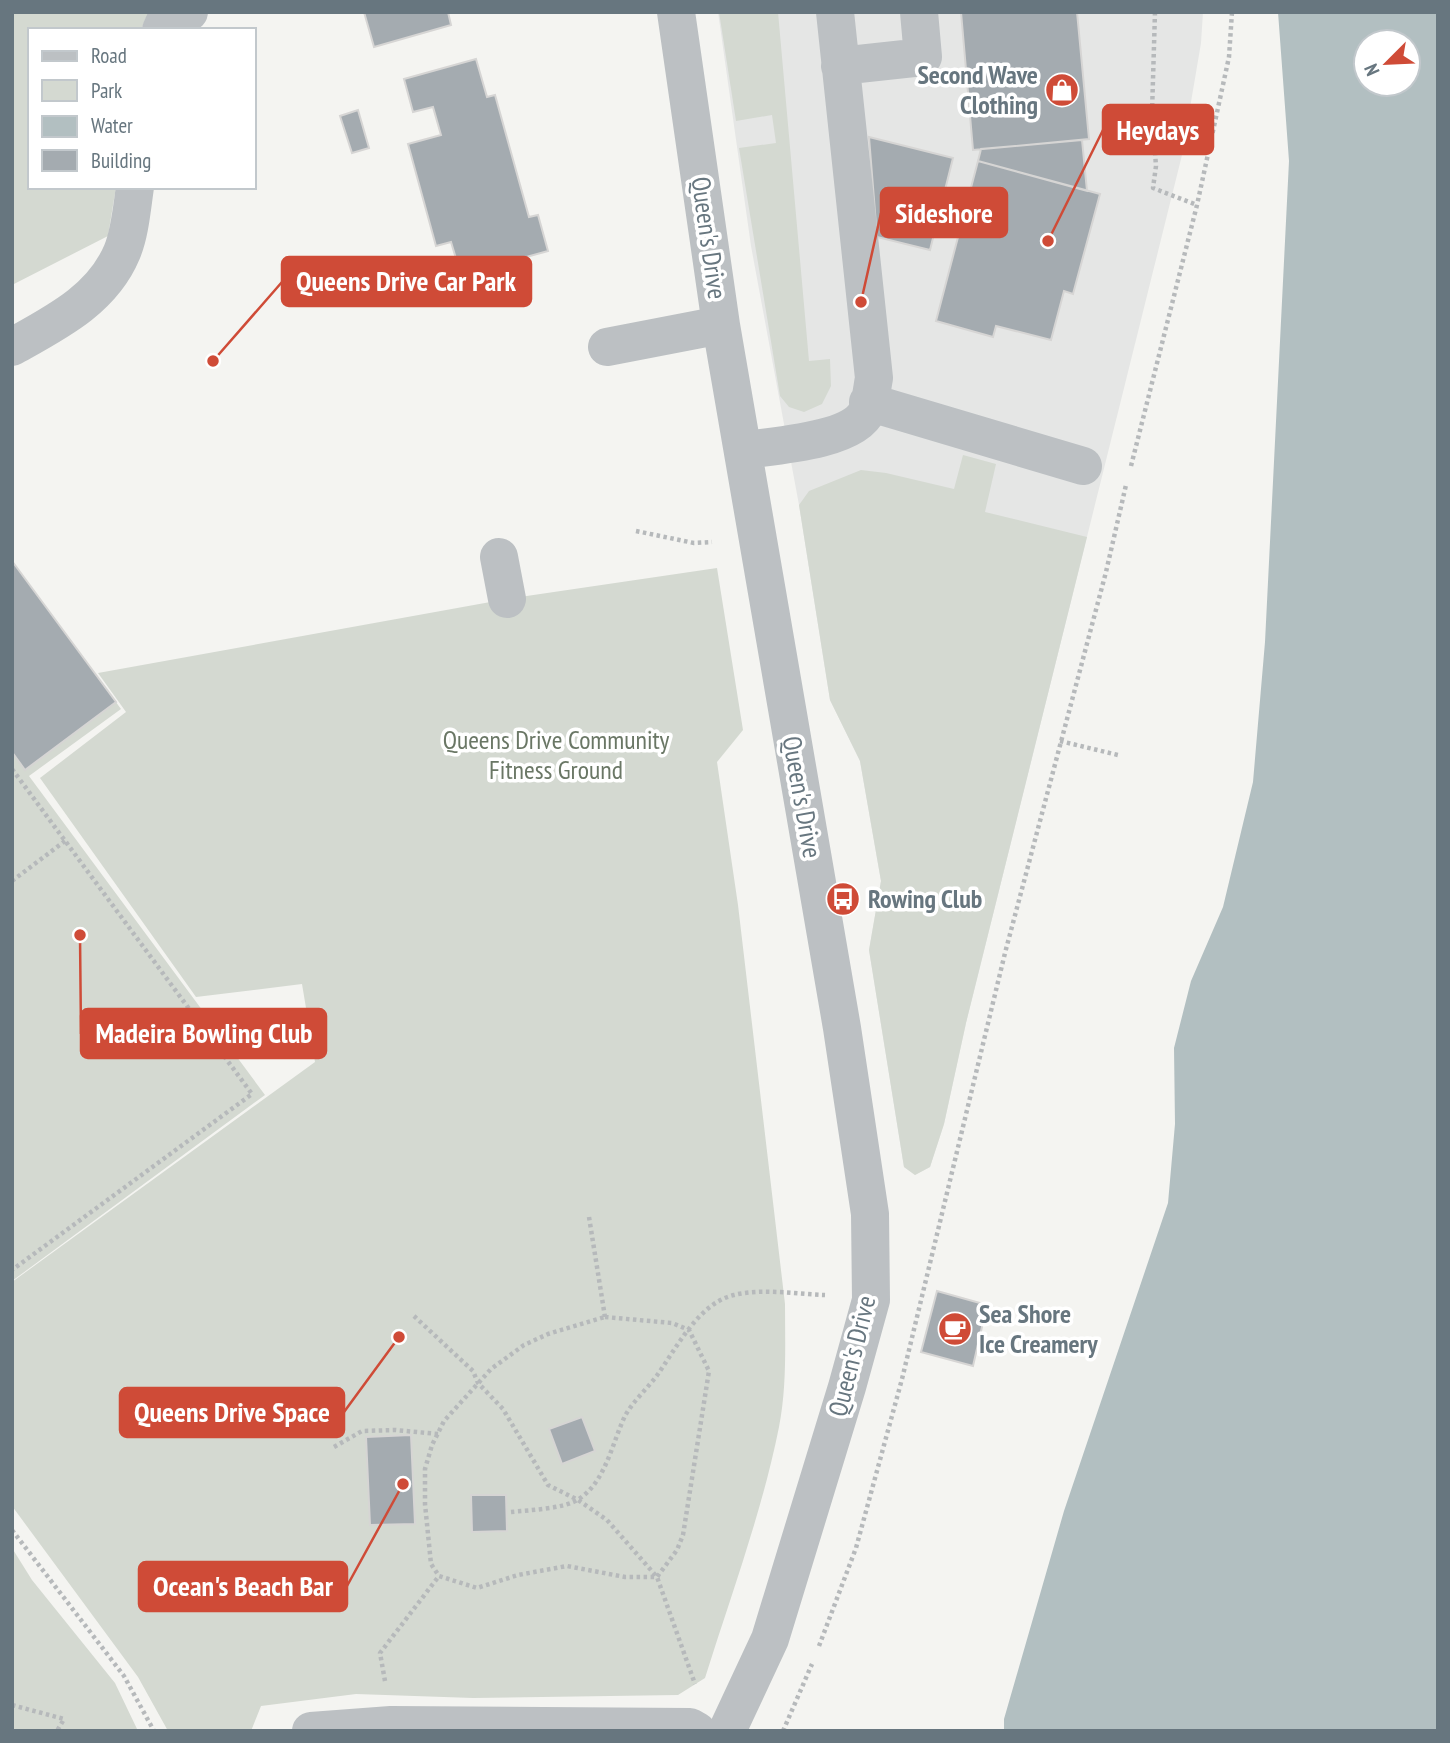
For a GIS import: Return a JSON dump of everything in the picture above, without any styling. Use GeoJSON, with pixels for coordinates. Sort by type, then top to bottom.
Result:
{"type":"FeatureCollection","features":[{"type":"Feature","properties":{"kind":"street"},"geometry":{"type":"LineString","coordinates":[[162,28],[164,23],[189,12]]}},
{"type":"Feature","properties":{"kind":"street","name":"Queen's Drive"},"geometry":{"type":"LineString","coordinates":[[676,12],[721,325],[842,1028],[870,1214],[870,1300],[847,1387],[770,1639],[727,1731]]}},
{"type":"Feature","properties":{"kind":"street"},"geometry":{"type":"LineString","coordinates":[[744,450],[821,439],[845,430],[866,413],[874,378],[835,12]]}},
{"type":"Feature","properties":{"kind":"street"},"geometry":{"type":"LineString","coordinates":[[840,66],[923,57],[919,12]]}},
{"type":"Feature","properties":{"kind":"street"},"geometry":{"type":"LineString","coordinates":[[12,347],[68,316],[104,283],[122,251],[135,189]]}},
{"type":"Feature","properties":{"kind":"street"},"geometry":{"type":"LineString","coordinates":[[607,346],[721,325]]}},
{"type":"Feature","properties":{"kind":"street"},"geometry":{"type":"LineString","coordinates":[[868,402],[1083,466]]}},
{"type":"Feature","properties":{"kind":"street"},"geometry":{"type":"LineString","coordinates":[[499,557],[507,599]]}},
{"type":"Feature","properties":{"kind":"street"},"geometry":{"type":"LineString","coordinates":[[311,1731],[391,1725],[690,1727],[698,1713]]}},
{"type":"Feature","properties":{"kind":"path"},"geometry":{"type":"LineString","coordinates":[[1156,12],[1152,113],[1156,166],[1153,188],[1197,205]]}},
{"type":"Feature","properties":{"kind":"path"},"geometry":{"type":"LineString","coordinates":[[782,1731],[807,1678],[856,1548],[902,1379],[1004,953],[1106,572],[1143,413],[1197,205],[1228,57],[1232,12]]}},
{"type":"Feature","properties":{"kind":"path"},"geometry":{"type":"LineString","coordinates":[[636,531],[694,543],[716,542]]}},
{"type":"Feature","properties":{"kind":"path"},"geometry":{"type":"LineString","coordinates":[[1060,741],[1118,755]]}},
{"type":"Feature","properties":{"kind":"path"},"geometry":{"type":"LineString","coordinates":[[12,769],[252,1094],[12,1270]]}},
{"type":"Feature","properties":{"kind":"path"},"geometry":{"type":"LineString","coordinates":[[12,881],[65,841]]}},
{"type":"Feature","properties":{"kind":"path"},"geometry":{"type":"LineString","coordinates":[[589,1217],[604,1317]]}},
{"type":"Feature","properties":{"kind":"path"},"geometry":{"type":"LineString","coordinates":[[511,1512],[546,1508],[578,1500],[595,1484],[613,1449],[626,1414],[658,1373],[676,1343],[723,1298],[736,1294],[765,1293],[826,1295]]}},
{"type":"Feature","properties":{"kind":"path"},"geometry":{"type":"LineString","coordinates":[[414,1317],[473,1371],[478,1383],[503,1409],[548,1485],[578,1500],[607,1520],[657,1577],[698,1713]]}},
{"type":"Feature","properties":{"kind":"path"},"geometry":{"type":"LineString","coordinates":[[604,1317],[672,1323],[689,1329],[709,1371],[706,1396],[682,1535],[677,1550],[657,1577],[625,1577],[567,1566],[519,1575],[477,1588],[439,1576],[431,1564],[425,1504],[425,1469],[432,1445],[443,1421],[491,1369],[524,1345],[548,1334],[604,1317]]}},
{"type":"Feature","properties":{"kind":"path"},"geometry":{"type":"LineString","coordinates":[[334,1447],[362,1431],[395,1430],[438,1434]]}},
{"type":"Feature","properties":{"kind":"path"},"geometry":{"type":"LineString","coordinates":[[12,1530],[124,1676],[154,1731]]}},
{"type":"Feature","properties":{"kind":"path"},"geometry":{"type":"LineString","coordinates":[[391,1725],[380,1653],[439,1576]]}},
{"type":"Feature","properties":{"kind":"path"},"geometry":{"type":"LineString","coordinates":[[12,1704],[64,1719],[57,1731]]}},
{"type":"Feature","properties":{"kind":"shaded area"},"geometry":{"type":"Polygon","coordinates":[[[718,12],[1203,12],[1201,43],[1182,155],[966,1023],[944,1124],[930,1167],[915,1175],[904,1167],[869,950],[881,881],[860,761],[830,700],[799,505],[751,246],[718,12]]]}},
{"type":"Feature","properties":{"kind":"green space"},"geometry":{"type":"Polygon","coordinates":[[[12,12],[154,12],[147,15],[142,28],[28,28],[28,189],[116,189],[108,236],[12,285],[12,12]]]}},
{"type":"Feature","properties":{"kind":"green space"},"geometry":{"type":"Polygon","coordinates":[[[719,12],[778,12],[809,361],[830,359],[831,386],[822,404],[804,412],[789,407],[780,396],[739,148],[776,143],[772,115],[736,121],[719,12]]]}},
{"type":"Feature","properties":{"kind":"green space"},"geometry":{"type":"Polygon","coordinates":[[[963,455],[996,464],[985,512],[1087,537],[966,1023],[944,1124],[930,1167],[915,1175],[904,1167],[869,950],[881,881],[860,761],[830,700],[799,505],[809,491],[861,470],[954,489],[963,455]]]}},
{"type":"Feature","properties":{"kind":"green space"},"geometry":{"type":"Polygon","coordinates":[[[12,561],[121,709],[29,776],[265,1095],[12,1281],[12,561]]]}},
{"type":"Feature","properties":{"kind":"green space","name":"Queens Drive Community Fitness Ground"},"geometry":{"type":"Polygon","coordinates":[[[717,568],[743,730],[717,762],[738,905],[785,1304],[785,1350],[782,1412],[772,1459],[755,1522],[705,1678],[678,1695],[473,1698],[356,1694],[261,1706],[251,1731],[168,1731],[138,1677],[12,1506],[12,1282],[315,1062],[302,984],[196,997],[40,778],[126,712],[98,673],[507,599],[717,568]]]}},
{"type":"Feature","properties":{"kind":"green space"},"geometry":{"type":"Polygon","coordinates":[[[12,1548],[32,1580],[115,1683],[138,1731],[12,1731],[12,1548]]]}},
{"type":"Feature","properties":{"kind":"water"},"geometry":{"type":"Polygon","coordinates":[[[1278,12],[1438,12],[1438,1731],[1004,1731],[1004,1719],[1064,1511],[1168,1203],[1175,1124],[1174,1048],[1191,981],[1223,907],[1253,782],[1265,642],[1289,161],[1278,12]]]}},
{"type":"Feature","properties":{"kind":"building"},"geometry":{"type":"Polygon","coordinates":[[[364,12],[448,12],[451,25],[374,47],[364,12]]]}},
{"type":"Feature","properties":{"kind":"building"},"geometry":{"type":"Polygon","coordinates":[[[961,12],[1077,12],[1089,139],[973,150],[961,12]]]}},
{"type":"Feature","properties":{"kind":"building"},"geometry":{"type":"Polygon","coordinates":[[[476,59],[487,97],[495,95],[529,217],[538,215],[548,251],[461,275],[451,242],[436,246],[408,144],[441,135],[433,107],[413,112],[404,79],[476,59]]]}},
{"type":"Feature","properties":{"kind":"building"},"geometry":{"type":"Polygon","coordinates":[[[358,110],[369,148],[352,153],[340,116],[358,110]]]}},
{"type":"Feature","properties":{"kind":"building"},"geometry":{"type":"Polygon","coordinates":[[[869,137],[953,158],[930,250],[877,237],[869,137]]]}},
{"type":"Feature","properties":{"kind":"building"},"geometry":{"type":"Polygon","coordinates":[[[1082,140],[1087,191],[978,161],[981,149],[1082,140]]]}},
{"type":"Feature","properties":{"kind":"building"},"geometry":{"type":"Polygon","coordinates":[[[978,161],[1100,194],[1073,294],[1064,291],[1051,340],[996,326],[993,337],[936,321],[978,161]]]}},
{"type":"Feature","properties":{"kind":"building"},"geometry":{"type":"Polygon","coordinates":[[[12,561],[116,702],[25,770],[12,752],[12,561]]]}},
{"type":"Feature","properties":{"kind":"building","name":"Sea Shore Ice Creamery"},"geometry":{"type":"Polygon","coordinates":[[[937,1291],[987,1305],[973,1366],[921,1352],[937,1291]]]}},
{"type":"Feature","properties":{"kind":"building"},"geometry":{"type":"Polygon","coordinates":[[[582,1417],[595,1451],[562,1464],[549,1429],[582,1417]]]}},
{"type":"Feature","properties":{"kind":"building"},"geometry":{"type":"Polygon","coordinates":[[[411,1435],[415,1524],[370,1525],[366,1437],[411,1435]]]}},
{"type":"Feature","properties":{"kind":"building"},"geometry":{"type":"Polygon","coordinates":[[[471,1495],[506,1495],[507,1531],[472,1532],[471,1495]]]}},
{"type":"Feature","properties":{"kind":"place","name":"Second Wave Clothing"},"geometry":{"type":"Point","coordinates":[1062,90]}},
{"type":"Feature","properties":{"kind":"place","name":"Heydays"},"geometry":{"type":"Point","coordinates":[1048,241]}},
{"type":"Feature","properties":{"kind":"place","name":"Sideshore"},"geometry":{"type":"Point","coordinates":[861,302]}},
{"type":"Feature","properties":{"kind":"place","name":"Queens Drive Car Park"},"geometry":{"type":"Point","coordinates":[213,361]}},
{"type":"Feature","properties":{"kind":"place","name":"Rowing Club"},"geometry":{"type":"Point","coordinates":[843,899]}},
{"type":"Feature","properties":{"kind":"place","name":"Madeira Bowling Club"},"geometry":{"type":"Point","coordinates":[80,935]}},
{"type":"Feature","properties":{"kind":"place","name":"Sea Shore Ice Creamery"},"geometry":{"type":"Point","coordinates":[955,1329]}},
{"type":"Feature","properties":{"kind":"place","name":"Queens Drive Space"},"geometry":{"type":"Point","coordinates":[399,1337]}},
{"type":"Feature","properties":{"kind":"place","name":"Ocean's Beach Bar"},"geometry":{"type":"Point","coordinates":[403,1484]}}]}
